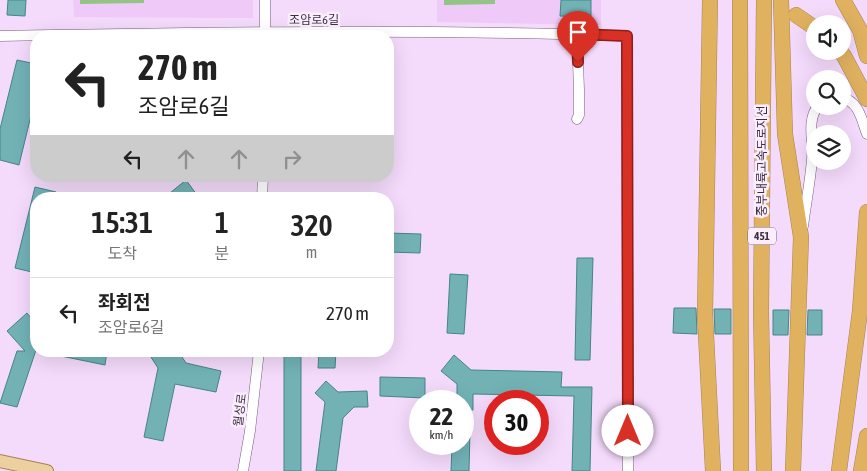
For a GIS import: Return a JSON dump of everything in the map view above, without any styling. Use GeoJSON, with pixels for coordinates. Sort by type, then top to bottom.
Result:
{"type":"FeatureCollection","features":[{"type":"Feature","properties":{"kind":"highway"},"geometry":{"type":"LineString","coordinates":[[710,0],[705,315],[713,471]]}},
{"type":"Feature","properties":{"kind":"highway","name":"중부내륙고속도로지선"},"geometry":{"type":"LineString","coordinates":[[740,0],[741,471]]}},
{"type":"Feature","properties":{"kind":"highway","name":"중부내륙고속도로지선"},"geometry":{"type":"LineString","coordinates":[[764,0],[761,312],[764,471]]}},
{"type":"Feature","properties":{"kind":"highway"},"geometry":{"type":"LineString","coordinates":[[781,0],[785,134],[801,237],[793,471]]}},
{"type":"Feature","properties":{"kind":"highway"},"geometry":{"type":"LineString","coordinates":[[844,0],[860,30],[867,56]]}},
{"type":"Feature","properties":{"kind":"highway"},"geometry":{"type":"LineString","coordinates":[[796,16],[806,22]]}},
{"type":"Feature","properties":{"kind":"highway"},"geometry":{"type":"LineString","coordinates":[[846,60],[867,99]]}},
{"type":"Feature","properties":{"kind":"highway"},"geometry":{"type":"LineString","coordinates":[[838,471],[860,311],[867,212]]}},
{"type":"Feature","properties":{"kind":"highway"},"geometry":{"type":"LineString","coordinates":[[861,471],[867,436]]}},
{"type":"Feature","properties":{"kind":"main road"},"geometry":{"type":"LineString","coordinates":[[0,460],[47,471]]}},
{"type":"Feature","properties":{"kind":"street"},"geometry":{"type":"LineString","coordinates":[[265,0],[265,30]]}},
{"type":"Feature","properties":{"kind":"street","name":"조암로6길"},"geometry":{"type":"LineString","coordinates":[[394,34],[539,33],[627,36],[628,471]]}},
{"type":"Feature","properties":{"kind":"street"},"geometry":{"type":"LineString","coordinates":[[577,34],[579,90],[579,114],[577,119]]}},
{"type":"Feature","properties":{"kind":"street","name":"조암로6길"},"geometry":{"type":"LineString","coordinates":[[0,36],[30,36]]}},
{"type":"Feature","properties":{"kind":"street"},"geometry":{"type":"LineString","coordinates":[[851,102],[856,106],[867,134]]}},
{"type":"Feature","properties":{"kind":"street"},"geometry":{"type":"LineString","coordinates":[[801,237],[812,158],[811,126],[814,115]]}},
{"type":"Feature","properties":{"kind":"street","name":"월성로"},"geometry":{"type":"LineString","coordinates":[[243,471],[250,431],[258,357]]}},
{"type":"Feature","properties":{"kind":"shaded area"},"geometry":{"type":"Polygon","coordinates":[[[73,0],[253,0],[253,18],[74,17],[73,0]]]}},
{"type":"Feature","properties":{"kind":"shaded area"},"geometry":{"type":"Polygon","coordinates":[[[437,0],[601,0],[601,25],[437,22],[437,0]]]}},
{"type":"Feature","properties":{"kind":"green space"},"geometry":{"type":"Polygon","coordinates":[[[80,0],[144,0],[144,3],[80,4],[80,0]]]}},
{"type":"Feature","properties":{"kind":"green space"},"geometry":{"type":"Polygon","coordinates":[[[444,0],[495,0],[495,4],[444,5],[444,0]]]}},
{"type":"Feature","properties":{"kind":"building"},"geometry":{"type":"Polygon","coordinates":[[[8,0],[26,0],[25,16],[7,15],[8,0]]]}},
{"type":"Feature","properties":{"kind":"building"},"geometry":{"type":"Polygon","coordinates":[[[561,0],[591,0],[591,17],[560,16],[561,0]]]}},
{"type":"Feature","properties":{"kind":"building"},"geometry":{"type":"Polygon","coordinates":[[[17,60],[30,63],[30,120],[19,165],[0,160],[0,129],[17,60]]]}},
{"type":"Feature","properties":{"kind":"building"},"geometry":{"type":"Polygon","coordinates":[[[184,182],[187,182],[195,192],[171,192],[184,182]]]}},
{"type":"Feature","properties":{"kind":"building"},"geometry":{"type":"Polygon","coordinates":[[[35,187],[56,192],[34,192],[35,187]]]}},
{"type":"Feature","properties":{"kind":"building"},"geometry":{"type":"Polygon","coordinates":[[[30,207],[30,272],[15,268],[30,207]]]}},
{"type":"Feature","properties":{"kind":"building"},"geometry":{"type":"Polygon","coordinates":[[[394,233],[421,234],[420,253],[394,252],[394,233]]]}},
{"type":"Feature","properties":{"kind":"building"},"geometry":{"type":"Polygon","coordinates":[[[577,258],[593,258],[590,360],[575,360],[577,258]]]}},
{"type":"Feature","properties":{"kind":"building"},"geometry":{"type":"Polygon","coordinates":[[[450,274],[468,275],[464,334],[447,333],[450,274]]]}},
{"type":"Feature","properties":{"kind":"building"},"geometry":{"type":"Polygon","coordinates":[[[674,308],[696,308],[697,334],[673,333],[674,308]]]}},
{"type":"Feature","properties":{"kind":"building"},"geometry":{"type":"Polygon","coordinates":[[[714,309],[731,309],[731,334],[715,334],[714,309]]]}},
{"type":"Feature","properties":{"kind":"building"},"geometry":{"type":"Polygon","coordinates":[[[773,310],[789,310],[788,335],[773,335],[773,310]]]}},
{"type":"Feature","properties":{"kind":"building"},"geometry":{"type":"Polygon","coordinates":[[[808,310],[822,310],[822,335],[807,335],[808,310]]]}},
{"type":"Feature","properties":{"kind":"building"},"geometry":{"type":"Polygon","coordinates":[[[27,313],[30,317],[30,357],[34,357],[17,407],[0,403],[17,351],[25,351],[7,331],[27,313]]]}},
{"type":"Feature","properties":{"kind":"building"},"geometry":{"type":"Polygon","coordinates":[[[454,355],[471,370],[562,372],[561,387],[592,387],[590,471],[572,471],[574,396],[549,396],[549,390],[484,390],[484,394],[474,394],[474,390],[457,390],[457,384],[441,371],[454,355]]]}},
{"type":"Feature","properties":{"kind":"building"},"geometry":{"type":"Polygon","coordinates":[[[66,357],[106,357],[105,365],[66,357]]]}},
{"type":"Feature","properties":{"kind":"building"},"geometry":{"type":"Polygon","coordinates":[[[151,357],[182,357],[186,363],[221,371],[216,392],[175,384],[163,441],[144,437],[158,368],[151,357]]]}},
{"type":"Feature","properties":{"kind":"building"},"geometry":{"type":"Polygon","coordinates":[[[284,357],[301,357],[301,471],[284,471],[284,357]]]}},
{"type":"Feature","properties":{"kind":"building"},"geometry":{"type":"Polygon","coordinates":[[[319,357],[336,357],[335,368],[318,368],[319,357]]]}},
{"type":"Feature","properties":{"kind":"building"},"geometry":{"type":"Polygon","coordinates":[[[380,377],[425,378],[425,390],[409,390],[409,397],[380,396],[380,377]]]}},
{"type":"Feature","properties":{"kind":"building"},"geometry":{"type":"Polygon","coordinates":[[[326,381],[338,392],[367,391],[368,407],[354,407],[343,418],[336,471],[316,471],[325,402],[315,393],[326,381]]]}},
{"type":"Feature","properties":{"kind":"building"},"geometry":{"type":"Polygon","coordinates":[[[452,455],[469,455],[469,471],[451,471],[452,455]]]}},
{"type":"Feature","properties":{"kind":"route"},"geometry":{"type":"LineString","coordinates":[[578,62],[577,34],[627,36],[628,431]]}}]}
